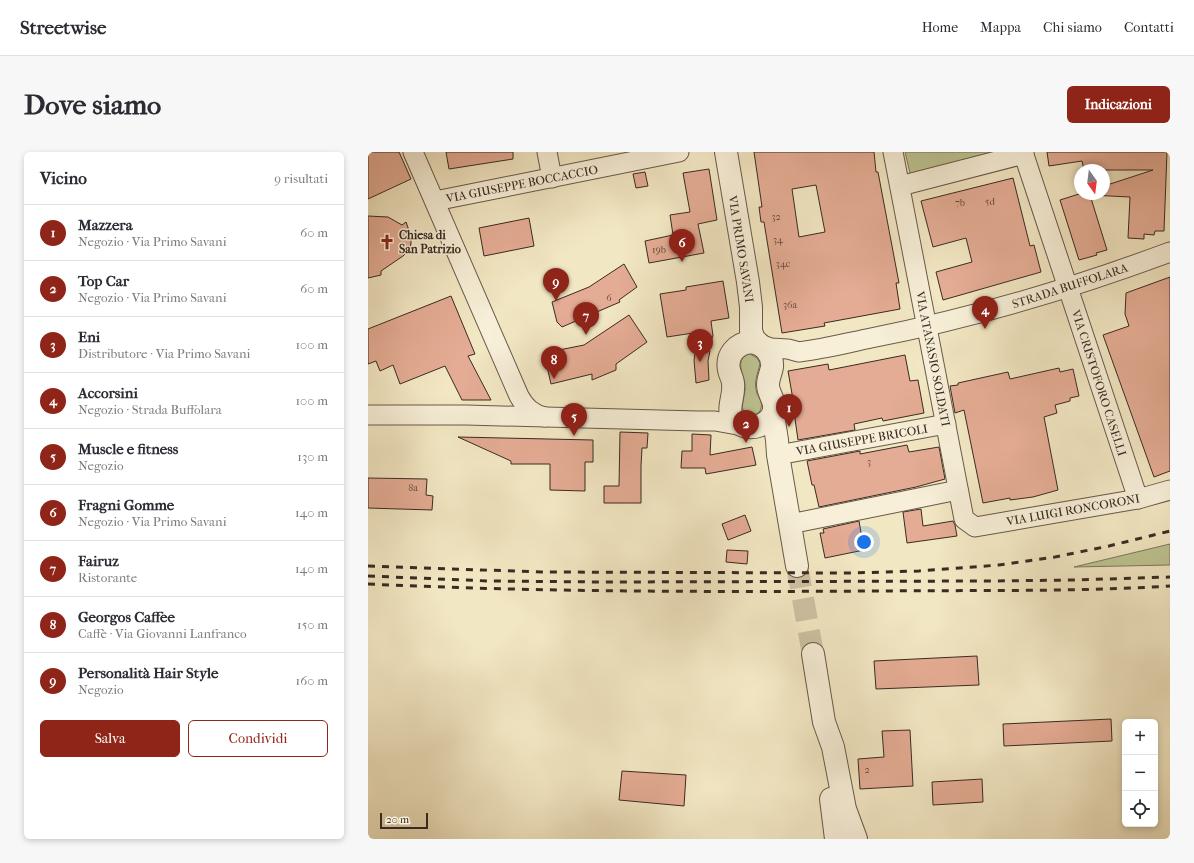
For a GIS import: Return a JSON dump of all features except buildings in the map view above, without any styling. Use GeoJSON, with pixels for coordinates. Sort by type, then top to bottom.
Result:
{"type":"FeatureCollection","features":[{"type":"Feature","properties":{"kind":"street"},"geometry":{"type":"LineString","coordinates":[[413,152],[519,396],[529,410],[538,415],[550,418]]}},
{"type":"Feature","properties":{"kind":"street"},"geometry":{"type":"LineString","coordinates":[[547,152],[552,178]]}},
{"type":"Feature","properties":{"kind":"street","name":"VIA GIUSEPPE BOCCACCIO"},"geometry":{"type":"LineString","coordinates":[[435,201],[679,152]]}},
{"type":"Feature","properties":{"kind":"street","name":"VIA PRIMO SAVANI"},"geometry":{"type":"LineString","coordinates":[[726,152],[748,282],[751,330],[754,339],[765,348],[771,359],[772,365],[768,387],[773,402],[778,455],[797,566]]}},
{"type":"Feature","properties":{"kind":"street","name":"VIA ATANASIO SOLDATI"},"geometry":{"type":"LineString","coordinates":[[893,152],[964,519],[974,527]]}},
{"type":"Feature","properties":{"kind":"street"},"geometry":{"type":"LineString","coordinates":[[900,186],[1023,153]]}},
{"type":"Feature","properties":{"kind":"street","name":"VIA CRISTOFORO CASELLI"},"geometry":{"type":"LineString","coordinates":[[1023,153],[1138,499]]}},
{"type":"Feature","properties":{"kind":"street","name":"STRADA BUFFOLARA"},"geometry":{"type":"LineString","coordinates":[[759,344],[771,348],[788,349],[800,352],[927,327],[1068,288],[1170,252]]}},
{"type":"Feature","properties":{"kind":"street"},"geometry":{"type":"LineString","coordinates":[[759,344],[746,343],[737,347],[732,353],[729,363],[733,384],[730,406],[731,414],[735,421],[755,432],[774,449],[778,455]]}},
{"type":"Feature","properties":{"kind":"street","name":"STRADA BUFFOLARA"},"geometry":{"type":"LineString","coordinates":[[770,376],[777,367],[788,361],[796,354],[804,351]]}},
{"type":"Feature","properties":{"kind":"street"},"geometry":{"type":"LineString","coordinates":[[503,416],[516,411],[519,408],[521,404],[519,396]]}},
{"type":"Feature","properties":{"kind":"street"},"geometry":{"type":"LineString","coordinates":[[690,406],[703,412],[713,411],[723,407],[730,402],[732,398]]}},
{"type":"Feature","properties":{"kind":"street"},"geometry":{"type":"LineString","coordinates":[[368,415],[503,416],[706,421],[747,427],[765,423],[771,416],[774,409]]}},
{"type":"Feature","properties":{"kind":"street","name":"VIA GIUSEPPE BRICOLI"},"geometry":{"type":"LineString","coordinates":[[778,455],[946,424]]}},
{"type":"Feature","properties":{"kind":"street"},"geometry":{"type":"LineString","coordinates":[[790,524],[958,490]]}},
{"type":"Feature","properties":{"kind":"street","name":"VIA LUIGI RONCORONI"},"geometry":{"type":"LineString","coordinates":[[974,527],[1138,499],[1170,490]]}},
{"type":"Feature","properties":{"kind":"street"},"geometry":{"type":"LineString","coordinates":[[813,654],[824,718],[833,747],[845,809],[856,839]]}},
{"type":"Feature","properties":{"kind":"street"},"geometry":{"type":"LineString","coordinates":[[824,718],[823,749],[836,839]]}},
{"type":"Feature","properties":{"kind":"green space"},"geometry":{"type":"Polygon","coordinates":[[[905,152],[999,152],[912,175],[910,173],[905,152]]]}},
{"type":"Feature","properties":{"kind":"green space"},"geometry":{"type":"Polygon","coordinates":[[[750,354],[757,358],[760,363],[756,378],[756,385],[757,394],[762,404],[760,411],[752,416],[747,415],[743,410],[745,386],[741,370],[743,358],[750,354]]]}},
{"type":"Feature","properties":{"kind":"green space"},"geometry":{"type":"Polygon","coordinates":[[[1170,544],[1170,565],[1074,567],[1170,544]]]}},
{"type":"Feature","properties":{"kind":"tunnel"},"geometry":{"type":"LineString","coordinates":[[797,566],[813,654]]}},
{"type":"Feature","properties":{"kind":"railway"},"geometry":{"type":"LineString","coordinates":[[368,566],[541,572],[852,573],[919,571],[999,565],[1055,557],[1170,531]]}},
{"type":"Feature","properties":{"kind":"railway"},"geometry":{"type":"LineString","coordinates":[[368,576],[489,581],[602,582],[989,581],[1170,577]]}},
{"type":"Feature","properties":{"kind":"railway"},"geometry":{"type":"LineString","coordinates":[[368,584],[496,589],[688,591],[1025,590],[1170,586]]}},
{"type":"Feature","properties":{"kind":"place","name":"Chiesa di San Patrizio"},"geometry":{"type":"Point","coordinates":[387,242]}},
{"type":"Feature","properties":{"kind":"place","name":"Fragni Gomme"},"geometry":{"type":"Point","coordinates":[682,262]}},
{"type":"Feature","properties":{"kind":"place","name":"Personalità Hair Style"},"geometry":{"type":"Point","coordinates":[556,301]}},
{"type":"Feature","properties":{"kind":"place","name":"Accorsini"},"geometry":{"type":"Point","coordinates":[985,329]}},
{"type":"Feature","properties":{"kind":"place","name":"Fairuz"},"geometry":{"type":"Point","coordinates":[586,335]}},
{"type":"Feature","properties":{"kind":"place","name":"Eni"},"geometry":{"type":"Point","coordinates":[700,362]}},
{"type":"Feature","properties":{"kind":"place","name":"Georgos Caffee"},"geometry":{"type":"Point","coordinates":[554,379]}},
{"type":"Feature","properties":{"kind":"place","name":"Mazzera"},"geometry":{"type":"Point","coordinates":[789,427]}},
{"type":"Feature","properties":{"kind":"place","name":"Muscle e fitness"},"geometry":{"type":"Point","coordinates":[574,436]}},
{"type":"Feature","properties":{"kind":"place","name":"Top Car"},"geometry":{"type":"Point","coordinates":[746,443]}}]}
